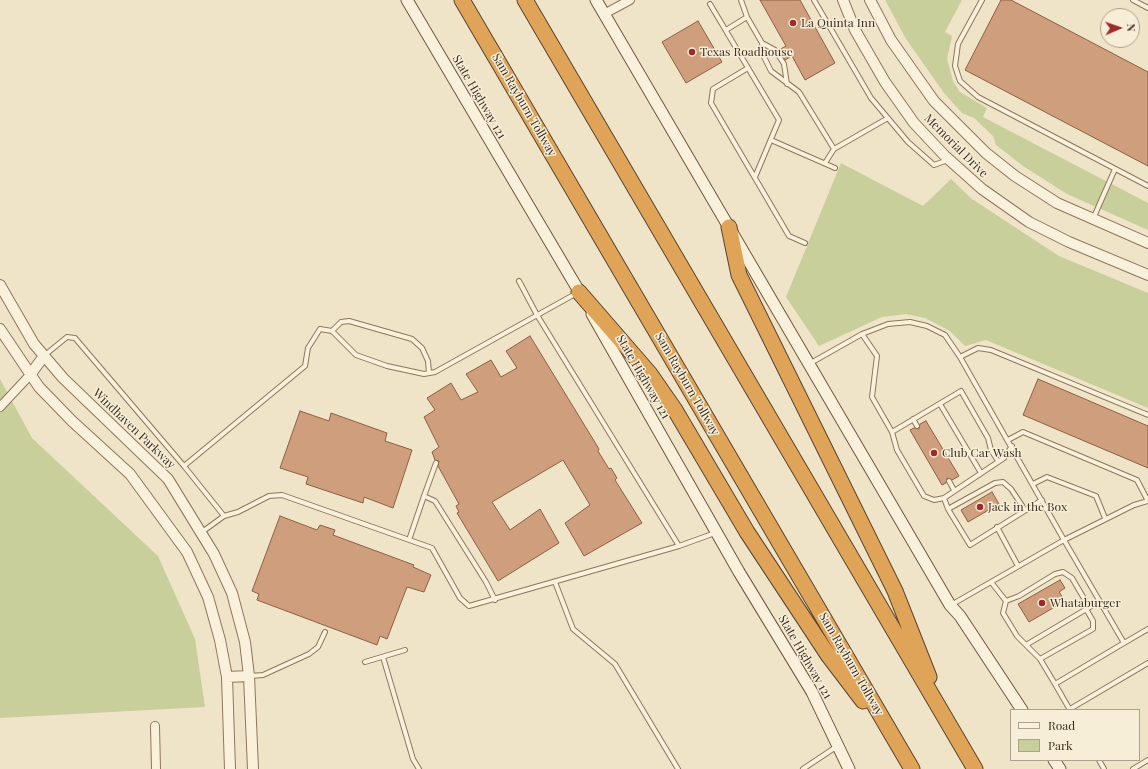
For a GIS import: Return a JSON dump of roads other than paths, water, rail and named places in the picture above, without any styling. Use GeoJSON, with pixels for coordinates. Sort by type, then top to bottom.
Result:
{"type":"FeatureCollection","features":[{"type":"Feature","properties":{"kind":"highway","name":"Sam Rayburn Tollway"},"geometry":{"type":"LineString","coordinates":[[462,0],[908,763]]}},
{"type":"Feature","properties":{"kind":"highway"},"geometry":{"type":"LineString","coordinates":[[525,0],[975,769]]}},
{"type":"Feature","properties":{"kind":"highway"},"geometry":{"type":"LineString","coordinates":[[729,227],[739,275],[895,591],[946,720]]}},
{"type":"Feature","properties":{"kind":"highway"},"geometry":{"type":"LineString","coordinates":[[579,292],[650,374],[671,404],[747,532],[828,655],[908,763]]}},
{"type":"Feature","properties":{"kind":"main road","name":"State Highway 121"},"geometry":{"type":"LineString","coordinates":[[408,0],[579,292],[716,532],[812,692],[849,769]]}},
{"type":"Feature","properties":{"kind":"main road"},"geometry":{"type":"LineString","coordinates":[[596,0],[950,605],[960,616],[1021,709]]}},
{"type":"Feature","properties":{"kind":"street"},"geometry":{"type":"LineString","coordinates":[[604,14],[630,0]]}},
{"type":"Feature","properties":{"kind":"street","name":"Memorial Drive"},"geometry":{"type":"LineString","coordinates":[[843,0],[855,30],[885,82],[914,123],[949,160],[982,189],[1029,222],[1069,242],[1148,275]]}},
{"type":"Feature","properties":{"kind":"street","name":"Memorial Drive"},"geometry":{"type":"LineString","coordinates":[[870,0],[891,40],[910,70],[934,101],[959,128],[1015,176],[1057,203],[1148,243]]}},
{"type":"Feature","properties":{"kind":"street","name":"Windhaven Parkway"},"geometry":{"type":"LineString","coordinates":[[0,285],[34,344],[44,356],[68,383],[168,479],[202,532],[214,554],[232,593],[245,642],[249,676],[253,769]]}},
{"type":"Feature","properties":{"kind":"street"},"geometry":{"type":"LineString","coordinates":[[0,329],[30,375],[72,421],[130,474],[187,552],[208,597],[220,640],[227,677],[230,769]]}},
{"type":"Feature","properties":{"kind":"street"},"geometry":{"type":"LineString","coordinates":[[0,407],[30,375],[44,356]]}},
{"type":"Feature","properties":{"kind":"street"},"geometry":{"type":"LineString","coordinates":[[227,677],[249,676]]}},
{"type":"Feature","properties":{"kind":"street"},"geometry":{"type":"LineString","coordinates":[[155,726],[156,769]]}},
{"type":"Feature","properties":{"kind":"lane"},"geometry":{"type":"LineString","coordinates":[[741,0],[747,17],[762,43],[764,57],[772,71],[799,92],[834,149]]}},
{"type":"Feature","properties":{"kind":"lane"},"geometry":{"type":"LineString","coordinates":[[814,0],[853,70],[871,98],[908,142],[934,165],[949,160]]}},
{"type":"Feature","properties":{"kind":"lane"},"geometry":{"type":"LineString","coordinates":[[982,0],[958,44],[955,66],[960,81],[978,98],[1148,186]]}},
{"type":"Feature","properties":{"kind":"lane"},"geometry":{"type":"LineString","coordinates":[[1133,0],[1148,8]]}},
{"type":"Feature","properties":{"kind":"lane"},"geometry":{"type":"LineString","coordinates":[[710,4],[779,120],[755,177]]}},
{"type":"Feature","properties":{"kind":"lane"},"geometry":{"type":"LineString","coordinates":[[726,30],[747,17]]}},
{"type":"Feature","properties":{"kind":"lane"},"geometry":{"type":"LineString","coordinates":[[762,43],[775,50],[784,64],[788,84]]}},
{"type":"Feature","properties":{"kind":"lane"},"geometry":{"type":"LineString","coordinates":[[748,68],[713,89],[711,103],[789,236],[805,243]]}},
{"type":"Feature","properties":{"kind":"lane"},"geometry":{"type":"LineString","coordinates":[[825,163],[834,149],[888,118]]}},
{"type":"Feature","properties":{"kind":"lane"},"geometry":{"type":"LineString","coordinates":[[771,140],[836,168]]}},
{"type":"Feature","properties":{"kind":"lane"},"geometry":{"type":"LineString","coordinates":[[1093,220],[1115,169]]}},
{"type":"Feature","properties":{"kind":"lane"},"geometry":{"type":"LineString","coordinates":[[519,281],[537,315],[679,546]]}},
{"type":"Feature","properties":{"kind":"lane"},"geometry":{"type":"LineString","coordinates":[[184,466],[305,366],[308,348],[320,329],[332,331],[356,355],[387,366],[424,374],[434,372],[579,292]]}},
{"type":"Feature","properties":{"kind":"lane"},"geometry":{"type":"LineString","coordinates":[[332,331],[341,322],[349,321],[412,339],[422,348],[428,361],[429,373]]}},
{"type":"Feature","properties":{"kind":"lane"},"geometry":{"type":"LineString","coordinates":[[809,364],[862,334],[888,324],[910,322],[927,326],[944,335],[960,357],[1124,643]]}},
{"type":"Feature","properties":{"kind":"lane"},"geometry":{"type":"LineString","coordinates":[[862,334],[877,356],[872,397],[892,432],[897,450],[924,496],[934,500],[944,498],[1004,458],[1012,446]]}},
{"type":"Feature","properties":{"kind":"lane"},"geometry":{"type":"LineString","coordinates":[[44,356],[67,337],[75,338],[184,466],[224,516]]}},
{"type":"Feature","properties":{"kind":"lane"},"geometry":{"type":"LineString","coordinates":[[960,357],[978,348],[985,348],[1148,415]]}},
{"type":"Feature","properties":{"kind":"lane"},"geometry":{"type":"LineString","coordinates":[[892,432],[961,391],[988,438],[991,450],[998,461]]}},
{"type":"Feature","properties":{"kind":"lane"},"geometry":{"type":"LineString","coordinates":[[940,404],[981,473]]}},
{"type":"Feature","properties":{"kind":"lane"},"geometry":{"type":"LineString","coordinates":[[913,420],[917,426]]}},
{"type":"Feature","properties":{"kind":"lane"},"geometry":{"type":"LineString","coordinates":[[950,605],[1105,518],[1134,505],[1148,501],[1137,480],[1023,432],[1008,440]]}},
{"type":"Feature","properties":{"kind":"lane"},"geometry":{"type":"LineString","coordinates":[[409,540],[436,463]]}},
{"type":"Feature","properties":{"kind":"lane"},"geometry":{"type":"LineString","coordinates":[[1033,484],[1047,478],[1096,496],[1105,518]]}},
{"type":"Feature","properties":{"kind":"lane"},"geometry":{"type":"LineString","coordinates":[[949,481],[954,490]]}},
{"type":"Feature","properties":{"kind":"lane"},"geometry":{"type":"LineString","coordinates":[[948,509],[994,483],[1003,482],[1011,489],[1025,510]]}},
{"type":"Feature","properties":{"kind":"lane"},"geometry":{"type":"LineString","coordinates":[[202,532],[224,516],[238,512],[269,496],[282,495],[432,548],[460,598],[469,606],[679,546],[716,532]]}},
{"type":"Feature","properties":{"kind":"lane"},"geometry":{"type":"LineString","coordinates":[[424,496],[435,502],[486,582],[494,600]]}},
{"type":"Feature","properties":{"kind":"lane"},"geometry":{"type":"LineString","coordinates":[[944,498],[948,509],[970,545],[1042,500]]}},
{"type":"Feature","properties":{"kind":"lane"},"geometry":{"type":"LineString","coordinates":[[997,527],[1018,566]]}},
{"type":"Feature","properties":{"kind":"lane"},"geometry":{"type":"LineString","coordinates":[[1006,601],[1019,596],[1055,574],[1063,572],[1072,578],[1093,620],[1093,629],[1040,659]]}},
{"type":"Feature","properties":{"kind":"lane"},"geometry":{"type":"LineString","coordinates":[[555,582],[573,629],[616,664],[678,769]]}},
{"type":"Feature","properties":{"kind":"lane"},"geometry":{"type":"LineString","coordinates":[[991,582],[1006,601]]}},
{"type":"Feature","properties":{"kind":"lane"},"geometry":{"type":"LineString","coordinates":[[1006,601],[1003,613],[1017,636],[1040,659],[1069,709]]}},
{"type":"Feature","properties":{"kind":"lane"},"geometry":{"type":"LineString","coordinates":[[1026,645],[1100,601]]}},
{"type":"Feature","properties":{"kind":"lane"},"geometry":{"type":"LineString","coordinates":[[1055,684],[1148,629]]}},
{"type":"Feature","properties":{"kind":"lane"},"geometry":{"type":"LineString","coordinates":[[249,676],[263,675],[308,654],[318,647],[325,632]]}},
{"type":"Feature","properties":{"kind":"lane"},"geometry":{"type":"LineString","coordinates":[[365,662],[405,650]]}},
{"type":"Feature","properties":{"kind":"lane"},"geometry":{"type":"LineString","coordinates":[[383,657],[413,759],[419,769]]}},
{"type":"Feature","properties":{"kind":"lane"},"geometry":{"type":"LineString","coordinates":[[1072,709],[1148,663]]}},
{"type":"Feature","properties":{"kind":"lane"},"geometry":{"type":"LineString","coordinates":[[803,769],[838,746]]}},
{"type":"Feature","properties":{"kind":"lane"},"geometry":{"type":"LineString","coordinates":[[1133,769],[1148,760]]}},
{"type":"Feature","properties":{"kind":"place","name":"La Quinta Inn"},"geometry":{"type":"Point","coordinates":[793,23]}},
{"type":"Feature","properties":{"kind":"place","name":"Texas Roadhouse"},"geometry":{"type":"Point","coordinates":[692,52]}},
{"type":"Feature","properties":{"kind":"place","name":"Club Car Wash"},"geometry":{"type":"Point","coordinates":[934,453]}},
{"type":"Feature","properties":{"kind":"place","name":"Jack in the Box"},"geometry":{"type":"Point","coordinates":[980,507]}},
{"type":"Feature","properties":{"kind":"place","name":"Whataburger"},"geometry":{"type":"Point","coordinates":[1042,603]}}]}
